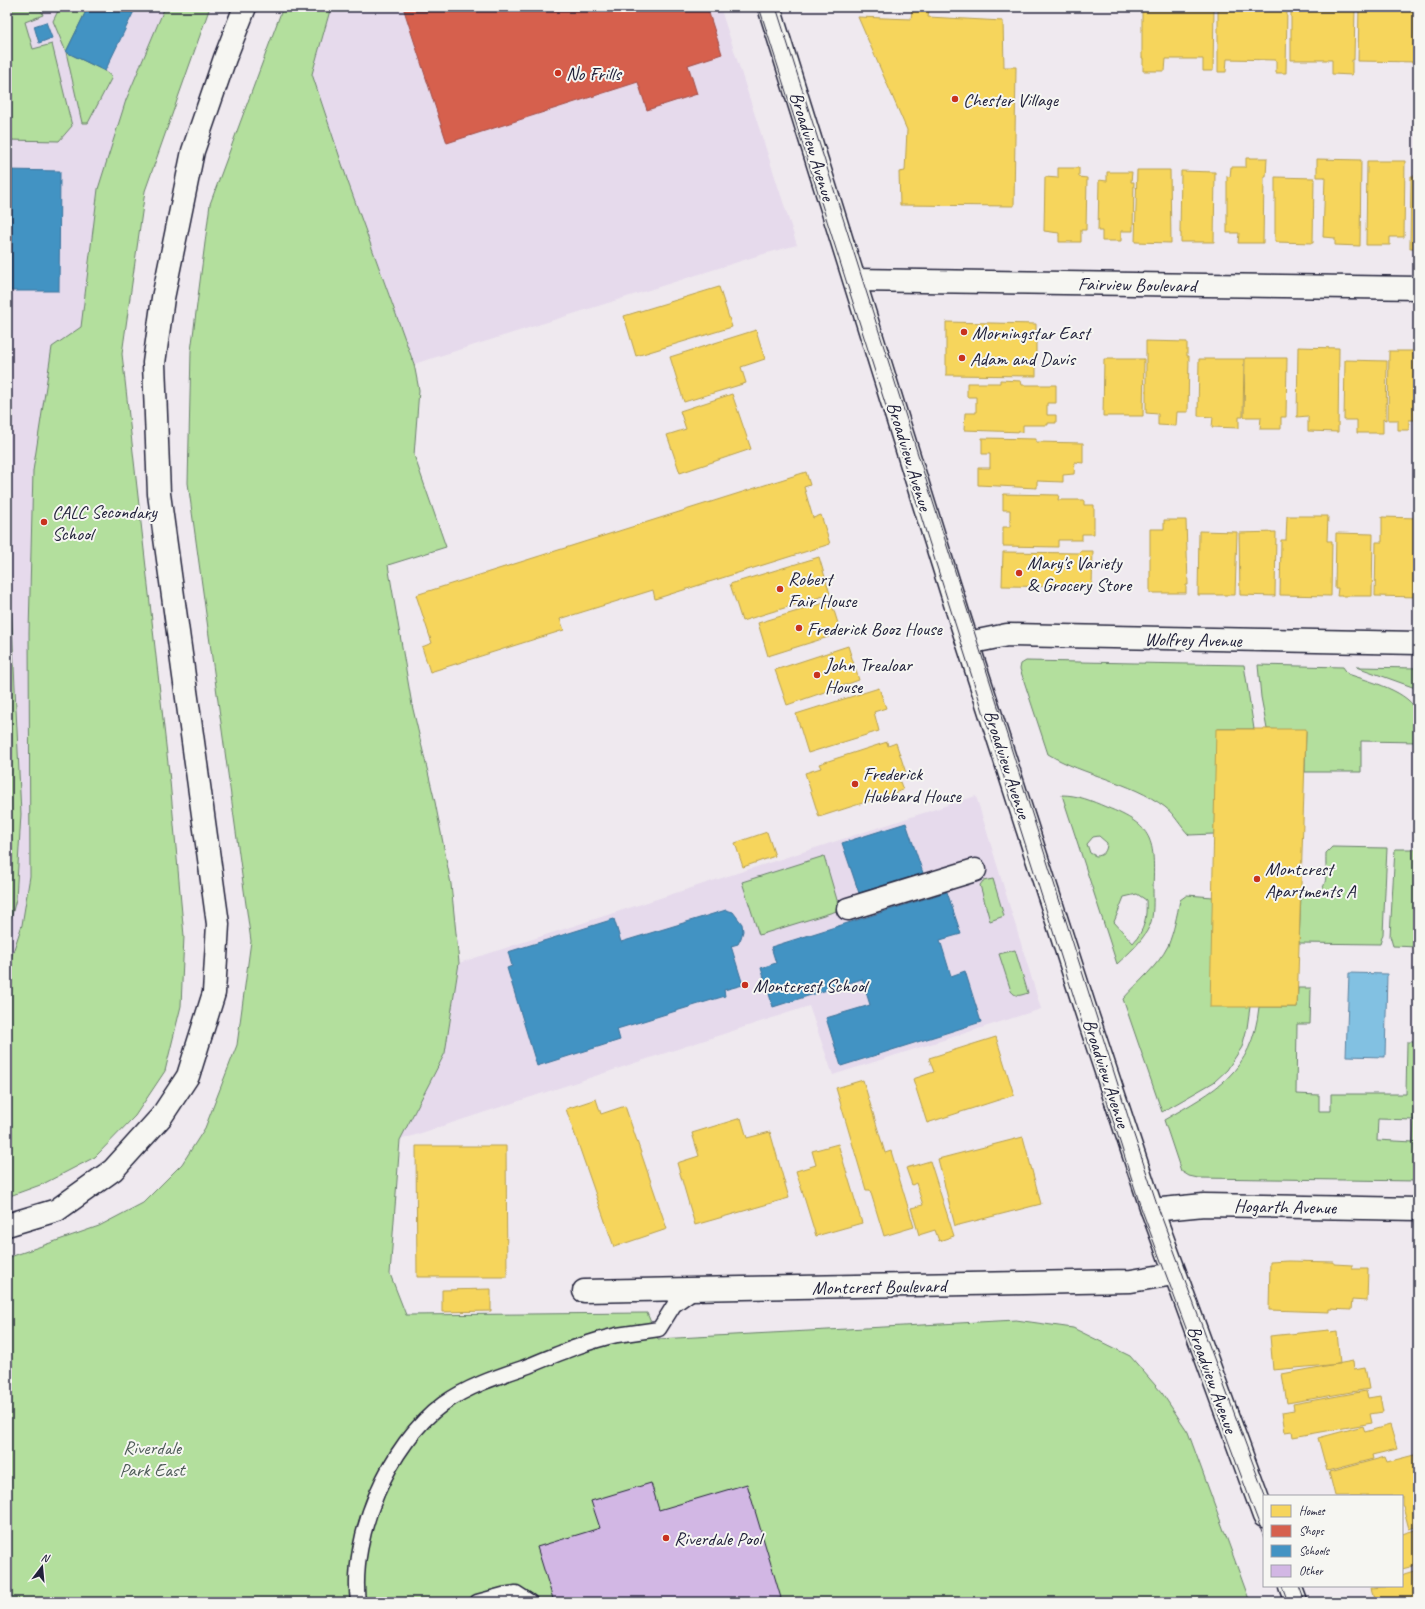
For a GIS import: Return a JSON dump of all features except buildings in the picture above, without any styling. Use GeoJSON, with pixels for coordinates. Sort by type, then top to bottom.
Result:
{"type":"FeatureCollection","features":[{"type":"Feature","properties":{"kind":"main road"},"geometry":{"type":"LineString","coordinates":[[7,1225],[57,1210],[113,1170],[162,1117],[188,1076],[214,993],[218,924],[159,494],[154,363],[163,298],[193,151],[225,58],[245,7]]}},
{"type":"Feature","properties":{"kind":"main road","name":"Broadview Avenue"},"geometry":{"type":"LineString","coordinates":[[769,7],[968,642],[1152,1210],[1174,1274],[1263,1513]]}},
{"type":"Feature","properties":{"kind":"main road","name":"Fairview Boulevard"},"geometry":{"type":"LineString","coordinates":[[855,280],[1418,288]]}},
{"type":"Feature","properties":{"kind":"main road","name":"Wolfrey Avenue"},"geometry":{"type":"LineString","coordinates":[[968,642],[1006,634],[1418,643]]}},
{"type":"Feature","properties":{"kind":"main road"},"geometry":{"type":"LineString","coordinates":[[848,909],[975,870]]}},
{"type":"Feature","properties":{"kind":"main road","name":"Hogarth Avenue"},"geometry":{"type":"LineString","coordinates":[[1152,1210],[1204,1205],[1418,1209]]}},
{"type":"Feature","properties":{"kind":"main road","name":"Montcrest Boulevard"},"geometry":{"type":"LineString","coordinates":[[584,1291],[1131,1281],[1174,1274]]}},
{"type":"Feature","properties":{"kind":"main road"},"geometry":{"type":"LineString","coordinates":[[1290,1587],[1296,1602]]}},
{"type":"Feature","properties":{"kind":"lane"},"geometry":{"type":"LineString","coordinates":[[358,1602],[355,1582],[360,1552],[365,1525],[376,1498],[388,1471],[404,1446],[422,1424],[443,1404],[483,1382],[575,1348],[616,1336],[659,1329],[674,1305],[695,1289]]}},
{"type":"Feature","properties":{"kind":"lane"},"geometry":{"type":"LineString","coordinates":[[477,1602],[516,1593],[530,1602]]}},
{"type":"Feature","properties":{"kind":"shaded area","name":"CALC Secondary School"},"geometry":{"type":"Polygon","coordinates":[[[7,7],[165,7],[126,100],[76,465],[7,1105],[7,7]]]}},
{"type":"Feature","properties":{"kind":"shaded area"},"geometry":{"type":"Polygon","coordinates":[[[331,7],[720,7],[797,245],[760,255],[414,364],[348,182],[312,74],[331,7]]]}},
{"type":"Feature","properties":{"kind":"shaded area","name":"Montcrest School"},"geometry":{"type":"Polygon","coordinates":[[[976,796],[1041,1009],[833,1075],[809,1006],[400,1140],[445,1053],[459,963],[976,796]]]}},
{"type":"Feature","properties":{"kind":"green space"},"geometry":{"type":"Polygon","coordinates":[[[7,7],[40,7],[43,15],[25,22],[33,49],[52,44],[72,126],[59,141],[7,140],[7,7]]]}},
{"type":"Feature","properties":{"kind":"green space"},"geometry":{"type":"Polygon","coordinates":[[[60,7],[88,7],[66,52],[53,21],[60,7]]]}},
{"type":"Feature","properties":{"kind":"green space"},"geometry":{"type":"Polygon","coordinates":[[[165,7],[210,7],[145,191],[122,354],[170,781],[184,936],[181,1006],[165,1071],[135,1116],[95,1157],[43,1184],[7,1197],[7,970],[22,925],[30,876],[29,632],[33,471],[52,347],[81,327],[98,189],[126,100],[165,7]]]}},
{"type":"Feature","properties":{"kind":"green space","name":"Riverdale Park East"},"geometry":{"type":"Polygon","coordinates":[[[283,7],[331,7],[312,74],[348,182],[414,364],[419,390],[414,455],[446,547],[388,565],[412,705],[435,802],[451,884],[459,963],[445,1053],[400,1140],[390,1274],[406,1315],[647,1313],[658,1339],[1016,1320],[1073,1328],[1130,1356],[1162,1393],[1188,1432],[1250,1602],[7,1602],[7,1258],[99,1226],[143,1203],[182,1164],[205,1128],[237,1045],[251,941],[188,483],[191,351],[210,204],[283,7]]]}},
{"type":"Feature","properties":{"kind":"green space"},"geometry":{"type":"Polygon","coordinates":[[[66,52],[105,71],[112,77],[88,123],[82,123],[66,52]]]}},
{"type":"Feature","properties":{"kind":"green space"},"geometry":{"type":"Polygon","coordinates":[[[7,558],[9,561],[21,814],[16,899],[7,935],[7,558]]]}},
{"type":"Feature","properties":{"kind":"green space"},"geometry":{"type":"Polygon","coordinates":[[[1026,661],[1244,665],[1254,729],[1217,729],[1214,834],[1189,835],[1165,807],[1151,798],[1137,791],[1062,762],[1048,754],[1020,669],[1021,664],[1026,661]]]}},
{"type":"Feature","properties":{"kind":"green space"},"geometry":{"type":"Polygon","coordinates":[[[1258,665],[1343,667],[1348,674],[1388,688],[1407,699],[1414,706],[1419,717],[1418,742],[1361,741],[1361,772],[1305,772],[1306,731],[1267,729],[1261,697],[1258,665]]]}},
{"type":"Feature","properties":{"kind":"green space"},"geometry":{"type":"Polygon","coordinates":[[[1357,667],[1418,668],[1418,689],[1357,667]]]}},
{"type":"Feature","properties":{"kind":"green space"},"geometry":{"type":"Polygon","coordinates":[[[1062,795],[1085,799],[1122,814],[1142,828],[1152,847],[1154,872],[1153,907],[1150,925],[1140,941],[1117,964],[1062,795]],[[1099,836],[1093,837],[1087,844],[1090,853],[1096,856],[1103,854],[1107,846],[1107,843],[1099,836]],[[1137,894],[1124,897],[1114,922],[1133,943],[1143,928],[1146,912],[1146,900],[1137,894]]]}},
{"type":"Feature","properties":{"kind":"green space"},"geometry":{"type":"Polygon","coordinates":[[[1332,847],[1387,848],[1383,934],[1380,944],[1299,943],[1301,895],[1318,892],[1322,888],[1326,877],[1326,853],[1332,847]]]}},
{"type":"Feature","properties":{"kind":"green space"},"geometry":{"type":"Polygon","coordinates":[[[1395,849],[1418,849],[1418,947],[1393,946],[1390,936],[1395,849]]]}},
{"type":"Feature","properties":{"kind":"green space"},"geometry":{"type":"Polygon","coordinates":[[[824,856],[840,910],[759,935],[742,882],[824,856]]]}},
{"type":"Feature","properties":{"kind":"green space"},"geometry":{"type":"Polygon","coordinates":[[[993,879],[1004,916],[990,921],[980,885],[983,881],[993,879]]]}},
{"type":"Feature","properties":{"kind":"green space"},"geometry":{"type":"Polygon","coordinates":[[[1187,895],[1213,897],[1250,1007],[1242,1047],[1227,1070],[1214,1082],[1162,1112],[1123,999],[1164,953],[1172,935],[1180,900],[1187,895]]]}},
{"type":"Feature","properties":{"kind":"green space"},"geometry":{"type":"Polygon","coordinates":[[[1015,950],[1028,993],[1019,995],[1015,995],[1011,991],[999,954],[1015,950]]]}},
{"type":"Feature","properties":{"kind":"green space"},"geometry":{"type":"Polygon","coordinates":[[[1298,988],[1311,988],[1310,1024],[1297,1024],[1296,1094],[1319,1095],[1319,1111],[1331,1111],[1331,1094],[1406,1094],[1407,1042],[1418,1042],[1418,1063],[1415,1063],[1414,1119],[1418,1118],[1417,1181],[1198,1178],[1189,1176],[1181,1171],[1164,1120],[1200,1099],[1215,1088],[1240,1064],[1249,1048],[1255,1030],[1259,1007],[1297,1007],[1298,988]],[[1378,1119],[1377,1140],[1413,1142],[1414,1120],[1378,1119]]]}},
{"type":"Feature","properties":{"kind":"water"},"geometry":{"type":"Polygon","coordinates":[[[1349,973],[1387,974],[1385,1057],[1346,1056],[1349,973]]]}},
{"type":"Feature","properties":{"kind":"tram line"},"geometry":{"type":"LineString","coordinates":[[759,7],[1140,1205],[1263,1534]]}},
{"type":"Feature","properties":{"kind":"tram line"},"geometry":{"type":"LineString","coordinates":[[776,7],[1132,1129],[1159,1210],[1265,1495]]}},
{"type":"Feature","properties":{"kind":"tram line"},"geometry":{"type":"LineString","coordinates":[[1282,1587],[1288,1602]]}},
{"type":"Feature","properties":{"kind":"tram line"},"geometry":{"type":"LineString","coordinates":[[1299,1587],[1305,1602]]}},
{"type":"Feature","properties":{"kind":"place","name":"No Frills"},"geometry":{"type":"Point","coordinates":[558,73]}},
{"type":"Feature","properties":{"kind":"place","name":"Chester Village"},"geometry":{"type":"Point","coordinates":[955,99]}},
{"type":"Feature","properties":{"kind":"place","name":"Morningstar East"},"geometry":{"type":"Point","coordinates":[964,332]}},
{"type":"Feature","properties":{"kind":"place","name":"Adam and Davis"},"geometry":{"type":"Point","coordinates":[962,358]}},
{"type":"Feature","properties":{"kind":"place","name":"CALC Secondary School"},"geometry":{"type":"Point","coordinates":[44,522]}},
{"type":"Feature","properties":{"kind":"place","name":"Mary's Variety & Grocery Store"},"geometry":{"type":"Point","coordinates":[1019,573]}},
{"type":"Feature","properties":{"kind":"place","name":"Robert Fair House"},"geometry":{"type":"Point","coordinates":[780,589]}},
{"type":"Feature","properties":{"kind":"place","name":"Frederick Booz House"},"geometry":{"type":"Point","coordinates":[799,628]}},
{"type":"Feature","properties":{"kind":"place","name":"John Trealoar House"},"geometry":{"type":"Point","coordinates":[817,675]}},
{"type":"Feature","properties":{"kind":"place","name":"Frederick Hubbard House"},"geometry":{"type":"Point","coordinates":[855,784]}},
{"type":"Feature","properties":{"kind":"place","name":"Montcrest Apartments A"},"geometry":{"type":"Point","coordinates":[1257,879]}},
{"type":"Feature","properties":{"kind":"place","name":"Montcrest School"},"geometry":{"type":"Point","coordinates":[745,985]}},
{"type":"Feature","properties":{"kind":"place","name":"Riverdale Pool"},"geometry":{"type":"Point","coordinates":[666,1538]}}]}
